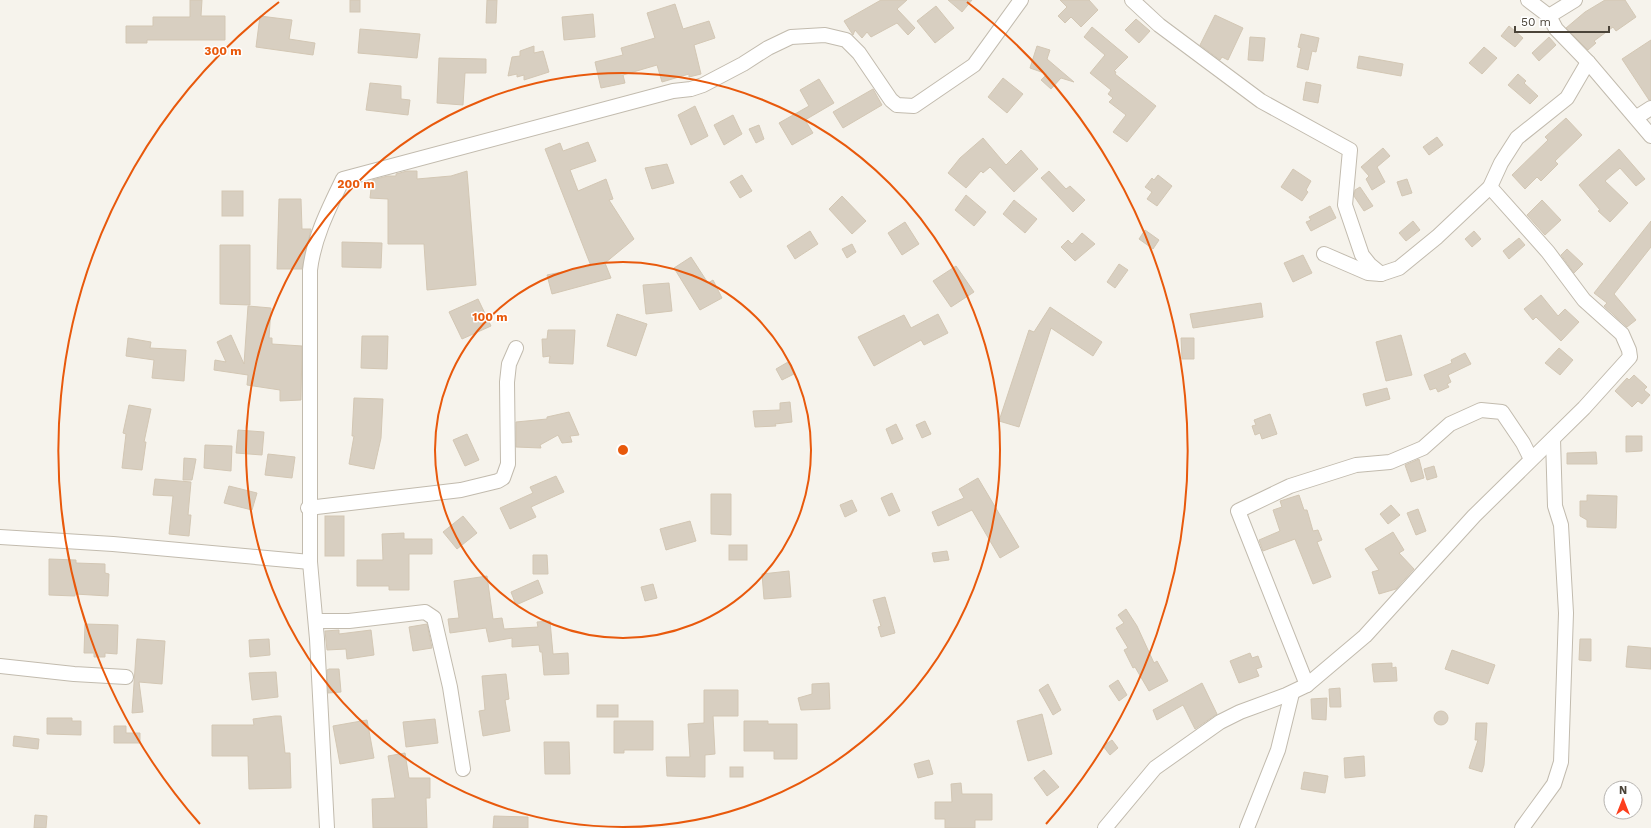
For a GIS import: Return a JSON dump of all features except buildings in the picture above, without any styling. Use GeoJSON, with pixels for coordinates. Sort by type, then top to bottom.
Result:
{"type":"FeatureCollection","features":[{"type":"Feature","properties":{"kind":"street"},"geometry":{"type":"LineString","coordinates":[[327,828],[316,621],[310,562],[308,508],[310,270],[312,250],[328,210],[343,179],[673,91],[691,89],[709,82],[743,64],[768,48],[791,37],[825,35],[846,40],[859,53],[891,100],[897,105],[914,106],[974,65],[1021,0]]}},
{"type":"Feature","properties":{"kind":"street"},"geometry":{"type":"LineString","coordinates":[[1132,0],[1158,25],[1261,101],[1350,150],[1345,205],[1362,255],[1370,265],[1381,274]]}},
{"type":"Feature","properties":{"kind":"street"},"geometry":{"type":"LineString","coordinates":[[1528,0],[1549,16],[1556,29],[1637,117],[1651,136]]}},
{"type":"Feature","properties":{"kind":"street"},"geometry":{"type":"LineString","coordinates":[[1549,16],[1575,0]]}},
{"type":"Feature","properties":{"kind":"street"},"geometry":{"type":"LineString","coordinates":[[1324,254],[1368,272],[1381,274],[1400,268],[1437,237],[1490,187],[1501,163],[1517,138],[1567,98],[1588,62]]}},
{"type":"Feature","properties":{"kind":"street"},"geometry":{"type":"LineString","coordinates":[[1637,117],[1651,108]]}},
{"type":"Feature","properties":{"kind":"street"},"geometry":{"type":"LineString","coordinates":[[1105,828],[1155,768],[1220,722],[1240,712],[1292,693],[1307,685],[1379,622],[1474,516],[1553,439],[1630,357],[1630,350],[1622,334],[1584,300],[1548,252],[1490,187]]}},
{"type":"Feature","properties":{"kind":"street"},"geometry":{"type":"LineString","coordinates":[[308,508],[461,490],[498,481],[503,478],[508,464],[507,382],[511,359],[516,348]]}},
{"type":"Feature","properties":{"kind":"street"},"geometry":{"type":"LineString","coordinates":[[1307,685],[1238,511],[1298,484],[1356,465],[1390,462],[1423,448],[1450,424],[1481,410],[1502,412],[1523,443],[1531,460]]}},
{"type":"Feature","properties":{"kind":"street"},"geometry":{"type":"LineString","coordinates":[[1522,828],[1554,784],[1561,762],[1566,613],[1562,525],[1555,506],[1553,439]]}},
{"type":"Feature","properties":{"kind":"street"},"geometry":{"type":"LineString","coordinates":[[0,536],[113,544],[310,562]]}},
{"type":"Feature","properties":{"kind":"street"},"geometry":{"type":"LineString","coordinates":[[316,621],[350,621],[425,612],[434,618],[450,687],[463,769]]}},
{"type":"Feature","properties":{"kind":"street"},"geometry":{"type":"LineString","coordinates":[[0,666],[74,674],[126,677]]}},
{"type":"Feature","properties":{"kind":"street"},"geometry":{"type":"LineString","coordinates":[[1247,828],[1278,750],[1292,693]]}}]}
